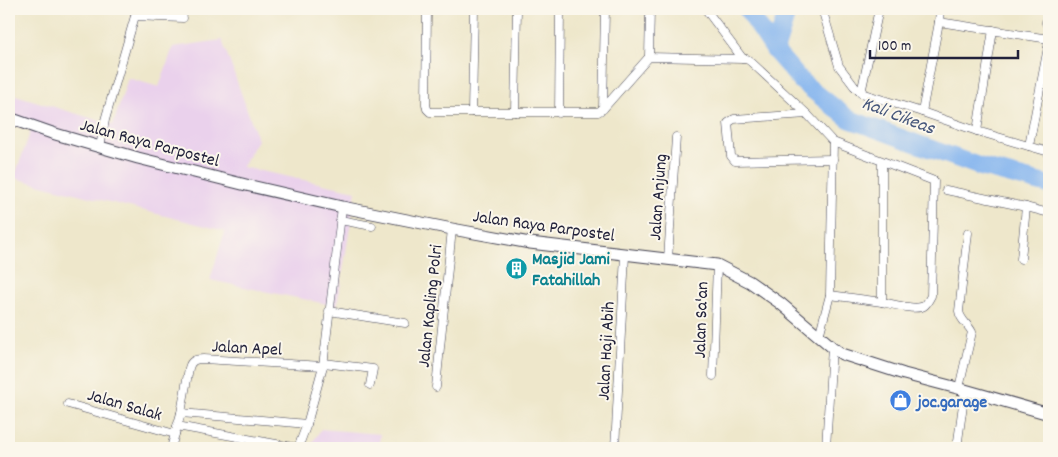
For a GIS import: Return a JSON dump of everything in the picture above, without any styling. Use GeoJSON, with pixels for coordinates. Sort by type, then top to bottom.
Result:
{"type":"FeatureCollection","features":[{"type":"Feature","properties":{"kind":"main road","name":"Jalan Raya Parpostel"},"geometry":{"type":"LineString","coordinates":[[9,118],[52,133],[197,173],[342,207],[530,243],[717,265],[750,282],[780,303],[832,348],[842,354],[904,374],[1049,414]]}},
{"type":"Feature","properties":{"kind":"street"},"geometry":{"type":"LineString","coordinates":[[427,9],[426,104],[430,112],[598,112],[603,109],[649,57],[650,9]]}},
{"type":"Feature","properties":{"kind":"street"},"geometry":{"type":"LineString","coordinates":[[472,112],[474,9]]}},
{"type":"Feature","properties":{"kind":"street"},"geometry":{"type":"LineString","coordinates":[[515,112],[517,9]]}},
{"type":"Feature","properties":{"kind":"street"},"geometry":{"type":"LineString","coordinates":[[559,112],[560,9]]}},
{"type":"Feature","properties":{"kind":"street"},"geometry":{"type":"LineString","coordinates":[[603,109],[605,9]]}},
{"type":"Feature","properties":{"kind":"street"},"geometry":{"type":"LineString","coordinates":[[704,9],[743,59]]}},
{"type":"Feature","properties":{"kind":"street"},"geometry":{"type":"LineString","coordinates":[[823,9],[839,66],[861,93],[1049,152]]}},
{"type":"Feature","properties":{"kind":"street"},"geometry":{"type":"LineString","coordinates":[[861,93],[879,9]]}},
{"type":"Feature","properties":{"kind":"street"},"geometry":{"type":"LineString","coordinates":[[922,112],[940,9]]}},
{"type":"Feature","properties":{"kind":"street"},"geometry":{"type":"LineString","coordinates":[[1046,23],[1048,9]]}},
{"type":"Feature","properties":{"kind":"street"},"geometry":{"type":"LineString","coordinates":[[100,147],[105,120],[136,12],[183,18]]}},
{"type":"Feature","properties":{"kind":"street"},"geometry":{"type":"LineString","coordinates":[[939,22],[1049,41],[1029,146]]}},
{"type":"Feature","properties":{"kind":"street"},"geometry":{"type":"LineString","coordinates":[[978,131],[993,30]]}},
{"type":"Feature","properties":{"kind":"street"},"geometry":{"type":"LineString","coordinates":[[649,57],[747,60],[807,114],[833,142],[934,180],[931,296],[928,302],[924,306],[916,308],[830,295]]}},
{"type":"Feature","properties":{"kind":"street"},"geometry":{"type":"LineString","coordinates":[[807,114],[734,120],[728,123],[731,156],[735,161],[833,159]]}},
{"type":"Feature","properties":{"kind":"street","name":"Jalan Anjung"},"geometry":{"type":"LineString","coordinates":[[668,259],[676,138]]}},
{"type":"Feature","properties":{"kind":"street"},"geometry":{"type":"LineString","coordinates":[[819,336],[830,295],[833,142]]}},
{"type":"Feature","properties":{"kind":"street"},"geometry":{"type":"LineString","coordinates":[[882,162],[882,302]]}},
{"type":"Feature","properties":{"kind":"street"},"geometry":{"type":"LineString","coordinates":[[946,190],[1026,206],[1049,213]]}},
{"type":"Feature","properties":{"kind":"street"},"geometry":{"type":"LineString","coordinates":[[1020,259],[1026,206]]}},
{"type":"Feature","properties":{"kind":"street"},"geometry":{"type":"LineString","coordinates":[[298,448],[307,424],[323,365],[342,207]]}},
{"type":"Feature","properties":{"kind":"street"},"geometry":{"type":"LineString","coordinates":[[340,220],[372,226]]}},
{"type":"Feature","properties":{"kind":"street","name":"Jalan Kapling Polri"},"geometry":{"type":"LineString","coordinates":[[436,386],[452,229]]}},
{"type":"Feature","properties":{"kind":"street"},"geometry":{"type":"LineString","coordinates":[[957,448],[962,389],[972,332],[970,327],[960,317],[959,311],[968,233]]}},
{"type":"Feature","properties":{"kind":"street","name":"Jalan Haji Abih"},"geometry":{"type":"LineString","coordinates":[[615,448],[625,254]]}},
{"type":"Feature","properties":{"kind":"street","name":"Jalan Sa'an"},"geometry":{"type":"LineString","coordinates":[[713,376],[717,265]]}},
{"type":"Feature","properties":{"kind":"street"},"geometry":{"type":"LineString","coordinates":[[329,311],[405,323]]}},
{"type":"Feature","properties":{"kind":"street"},"geometry":{"type":"LineString","coordinates":[[826,448],[832,348]]}},
{"type":"Feature","properties":{"kind":"street","name":"Jalan Apel"},"geometry":{"type":"LineString","coordinates":[[181,413],[190,363],[197,359],[323,365]]}},
{"type":"Feature","properties":{"kind":"street"},"geometry":{"type":"LineString","coordinates":[[323,365],[373,369],[370,385]]}},
{"type":"Feature","properties":{"kind":"street","name":"Jalan Salak"},"geometry":{"type":"LineString","coordinates":[[68,404],[176,430],[298,448]]}},
{"type":"Feature","properties":{"kind":"street"},"geometry":{"type":"LineString","coordinates":[[171,448],[181,413],[307,424]]}},
{"type":"Feature","properties":{"kind":"shaded area"},"geometry":{"type":"Polygon","coordinates":[[[222,40],[258,140],[242,167],[356,191],[337,306],[210,280],[225,231],[14,178],[31,130],[9,123],[9,93],[113,125],[128,78],[159,87],[173,47],[222,40]]]}},
{"type":"Feature","properties":{"kind":"shaded area"},"geometry":{"type":"Polygon","coordinates":[[[321,429],[380,434],[379,448],[309,448],[321,429]]]}},
{"type":"Feature","properties":{"kind":"waterway","name":"Kali Cikeas"},"geometry":{"type":"LineString","coordinates":[[747,9],[775,51],[802,82],[849,119],[981,167],[1049,185]]}},
{"type":"Feature","properties":{"kind":"waterway"},"geometry":{"type":"LineString","coordinates":[[775,51],[788,9]]}},
{"type":"Feature","properties":{"kind":"place","name":"Masjid Jami Fatahillah"},"geometry":{"type":"Point","coordinates":[516,268]}},
{"type":"Feature","properties":{"kind":"place","name":"joc.garage"},"geometry":{"type":"Point","coordinates":[901,401]}}]}
